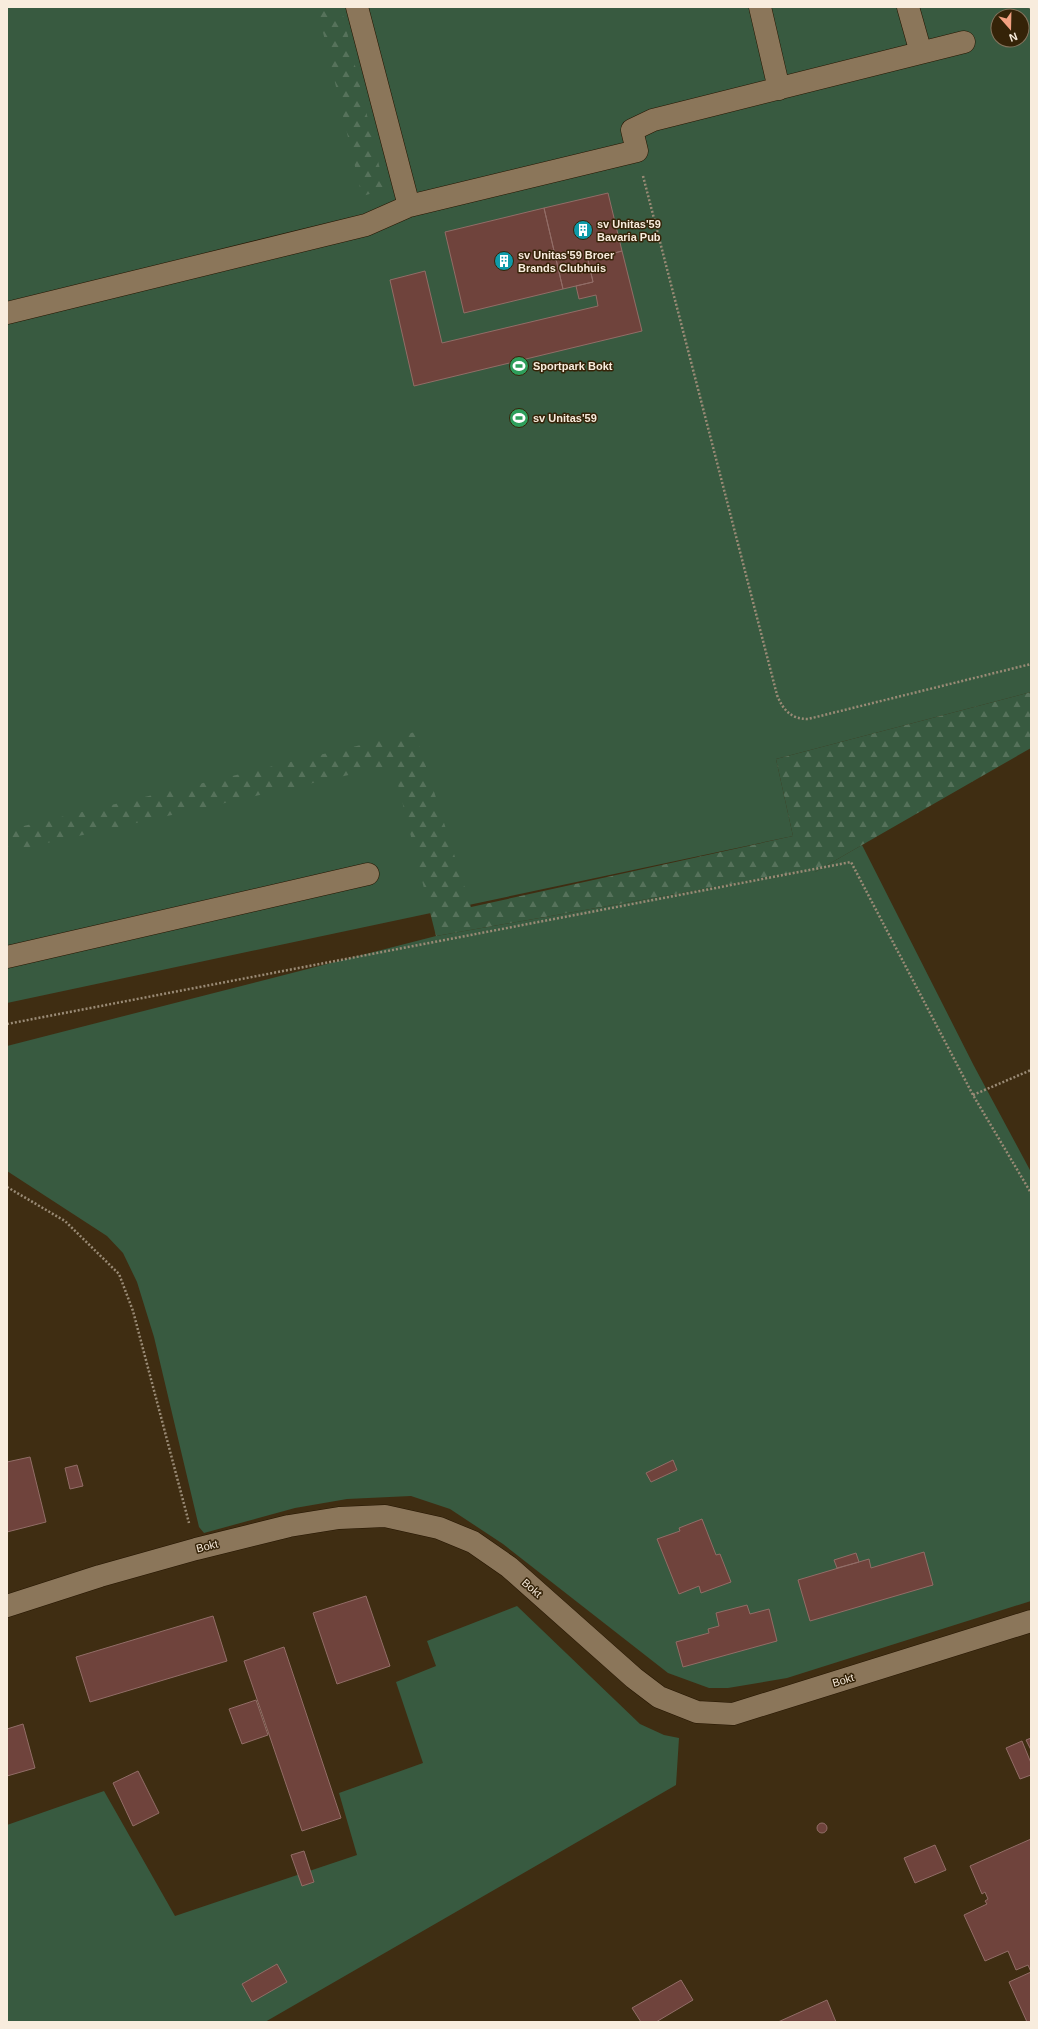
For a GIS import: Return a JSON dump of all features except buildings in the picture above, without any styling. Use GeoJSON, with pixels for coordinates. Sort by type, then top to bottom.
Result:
{"type":"FeatureCollection","features":[{"type":"Feature","properties":{"kind":"street"},"geometry":{"type":"LineString","coordinates":[[357,7],[409,206]]}},
{"type":"Feature","properties":{"kind":"street"},"geometry":{"type":"LineString","coordinates":[[760,7],[779,89]]}},
{"type":"Feature","properties":{"kind":"street"},"geometry":{"type":"LineString","coordinates":[[908,7],[921,53]]}},
{"type":"Feature","properties":{"kind":"street"},"geometry":{"type":"LineString","coordinates":[[7,313],[366,225],[409,206],[636,151],[632,130],[653,120],[964,42]]}},
{"type":"Feature","properties":{"kind":"street"},"geometry":{"type":"LineString","coordinates":[[7,957],[368,874]]}},
{"type":"Feature","properties":{"kind":"street","name":"Bokt"},"geometry":{"type":"LineString","coordinates":[[7,1606],[100,1576],[196,1549],[289,1526],[339,1518],[385,1516],[439,1528],[473,1542],[509,1568],[634,1678],[659,1697],[697,1712],[733,1714],[1031,1621]]}},
{"type":"Feature","properties":{"kind":"path"},"geometry":{"type":"LineString","coordinates":[[636,151],[777,695],[788,714],[802,719],[808,719],[1031,664]]}},
{"type":"Feature","properties":{"kind":"path"},"geometry":{"type":"LineString","coordinates":[[7,1024],[851,862],[973,1095],[1031,1193]]}},
{"type":"Feature","properties":{"kind":"path"},"geometry":{"type":"LineString","coordinates":[[973,1095],[1031,1070]]}},
{"type":"Feature","properties":{"kind":"path"},"geometry":{"type":"LineString","coordinates":[[7,1187],[65,1221],[119,1274],[133,1312],[196,1549]]}},
{"type":"Feature","properties":{"kind":"green space","name":"Sportpark Bokt"},"geometry":{"type":"Polygon","coordinates":[[[7,7],[1031,7],[1031,692],[776,759],[793,836],[7,1003],[7,7]]]}},
{"type":"Feature","properties":{"kind":"green space"},"geometry":{"type":"Polygon","coordinates":[[[317,7],[341,7],[385,190],[362,196],[317,7]]]}},
{"type":"Feature","properties":{"kind":"green space"},"geometry":{"type":"Polygon","coordinates":[[[1031,692],[1031,748],[815,872],[801,872],[436,936],[393,765],[7,852],[7,830],[415,732],[471,907],[793,836],[776,759],[1031,692]]]}},
{"type":"Feature","properties":{"kind":"green space"},"geometry":{"type":"Polygon","coordinates":[[[862,845],[974,1066],[1031,1172],[1031,1601],[787,1678],[728,1688],[709,1688],[668,1673],[503,1544],[450,1509],[411,1496],[347,1499],[295,1508],[204,1533],[199,1527],[154,1337],[137,1282],[123,1253],[107,1236],[7,1171],[7,1046],[436,936],[801,872],[815,872],[862,845]]]}},
{"type":"Feature","properties":{"kind":"green space"},"geometry":{"type":"Polygon","coordinates":[[[517,1606],[640,1724],[664,1735],[679,1738],[676,1785],[265,2022],[7,2022],[7,1825],[104,1791],[175,1916],[357,1855],[339,1793],[423,1763],[396,1682],[436,1666],[427,1641],[517,1606]]]}},
{"type":"Feature","properties":{"kind":"place","name":"sv Unitas'59 Bavaria Pub"},"geometry":{"type":"Point","coordinates":[583,230]}},
{"type":"Feature","properties":{"kind":"place","name":"sv Unitas'59 Broer Brands Clubhuis"},"geometry":{"type":"Point","coordinates":[504,261]}},
{"type":"Feature","properties":{"kind":"place","name":"Sportpark Bokt"},"geometry":{"type":"Point","coordinates":[519,366]}},
{"type":"Feature","properties":{"kind":"place","name":"sv Unitas'59"},"geometry":{"type":"Point","coordinates":[519,418]}}]}
